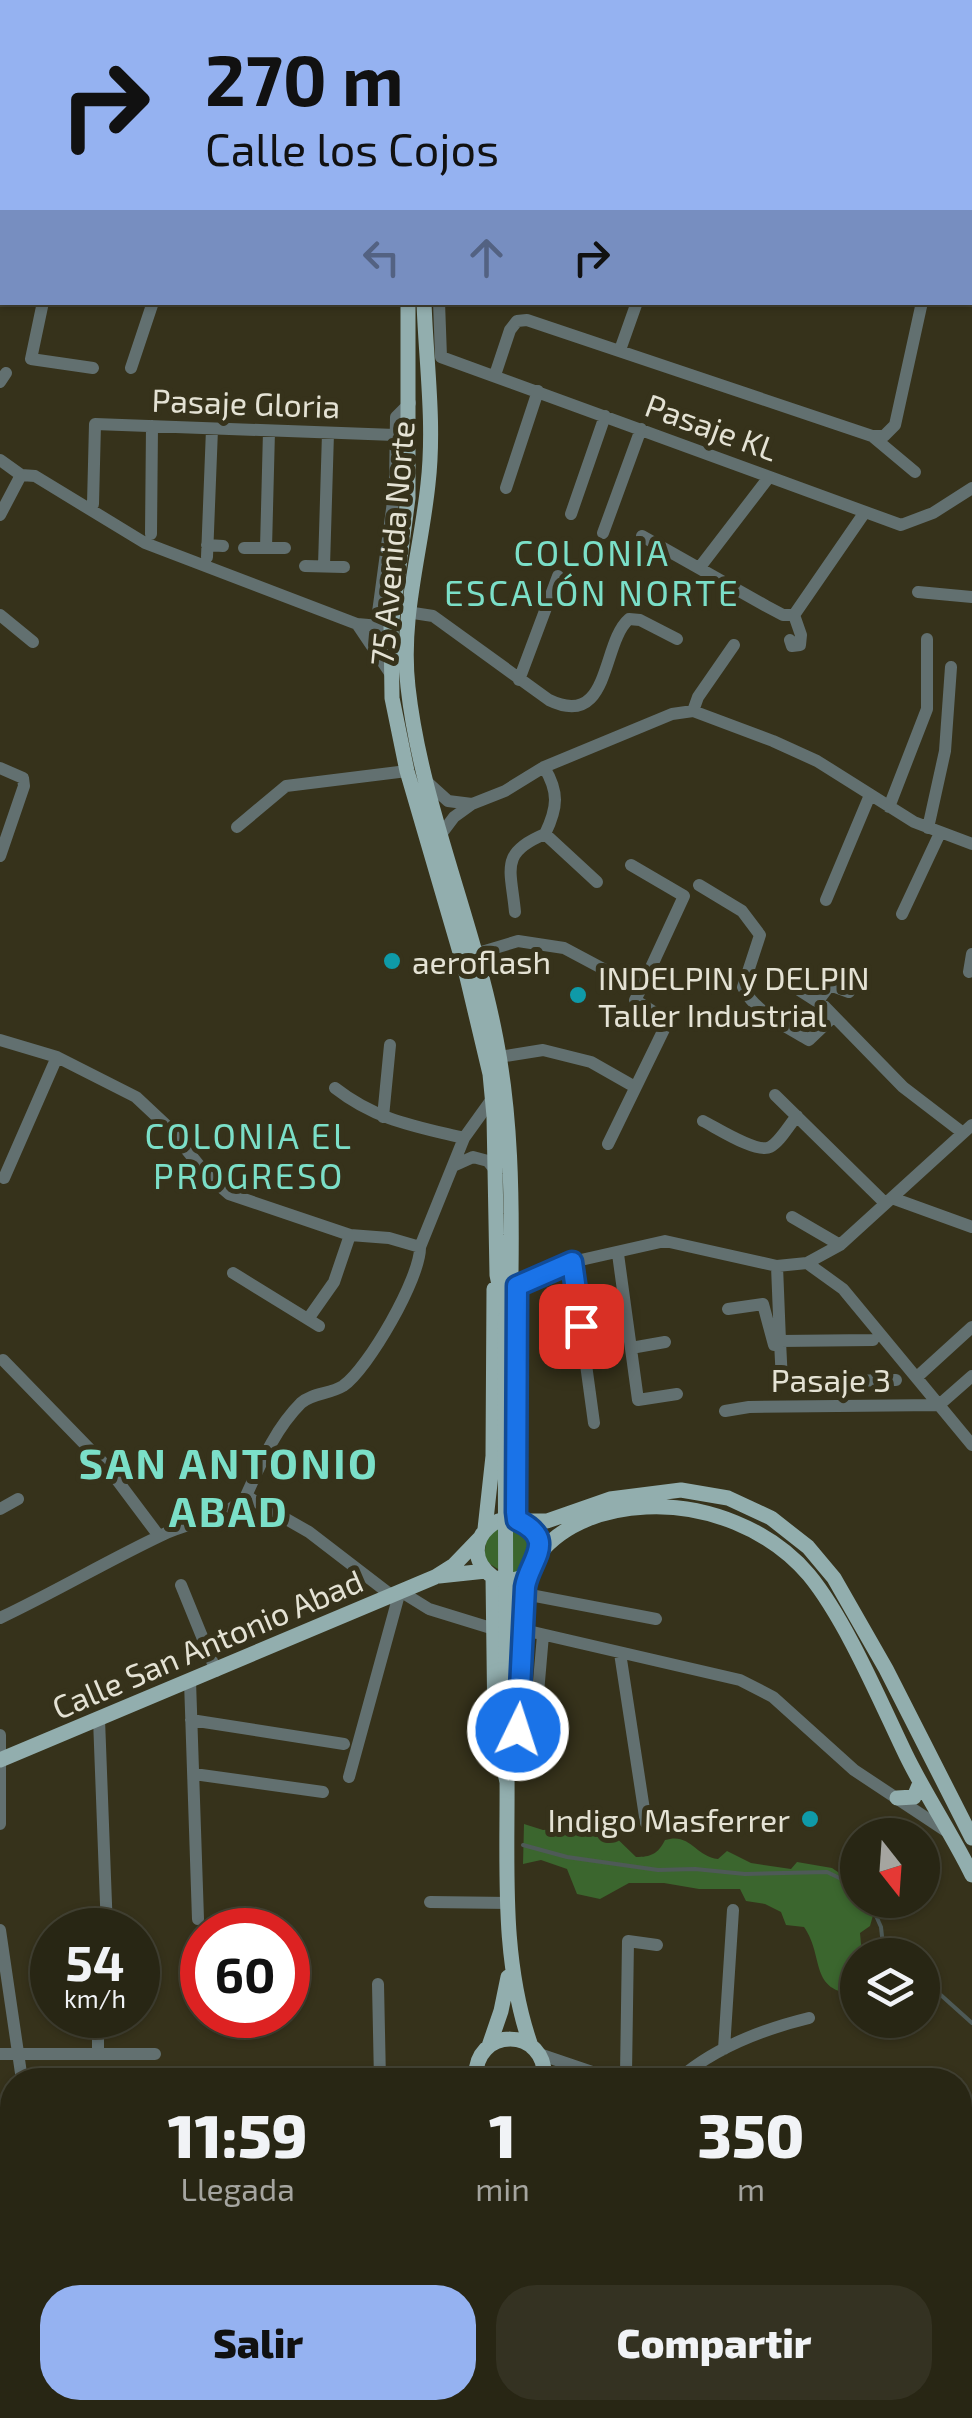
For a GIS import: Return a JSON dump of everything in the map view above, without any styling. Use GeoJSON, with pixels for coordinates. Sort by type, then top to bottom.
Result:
{"type":"FeatureCollection","features":[{"type":"Feature","properties":{"kind":"main road","name":"75 Avenida Norte"},"geometry":{"type":"LineString","coordinates":[[408,305],[408,498],[384,627],[392,698],[408,771],[466,973],[492,1099],[495,1170],[508,1278]]}},
{"type":"Feature","properties":{"kind":"main road","name":"75 Avenida Norte"},"geometry":{"type":"LineString","coordinates":[[424,305],[430,449],[408,612],[408,690],[499,1057],[508,1138],[507,1782]]}},
{"type":"Feature","properties":{"kind":"main road"},"geometry":{"type":"LineString","coordinates":[[508,1278],[520,1520],[538,1538],[540,1554]]}},
{"type":"Feature","properties":{"kind":"main road"},"geometry":{"type":"LineString","coordinates":[[508,1278],[492,1299],[492,1456],[478,1556],[490,1574],[495,1730],[507,1782],[510,1964],[517,2006],[543,2068]]}},
{"type":"Feature","properties":{"kind":"main road"},"geometry":{"type":"LineString","coordinates":[[482,1534],[502,1519],[547,1521],[610,1499],[681,1490],[728,1498],[771,1518],[808,1547],[834,1578],[886,1668],[972,1838]]}},
{"type":"Feature","properties":{"kind":"main road"},"geometry":{"type":"LineString","coordinates":[[507,1782],[518,1730],[527,1574],[540,1554],[563,1530],[591,1517],[624,1508],[664,1506],[698,1510],[732,1520],[762,1536],[808,1575],[825,1599],[972,1875]]}},
{"type":"Feature","properties":{"kind":"main road","name":"Calle San Antonio Abad"},"geometry":{"type":"LineString","coordinates":[[0,1760],[435,1576],[454,1565],[482,1534]]}},
{"type":"Feature","properties":{"kind":"main road"},"geometry":{"type":"LineString","coordinates":[[490,1574],[510,1580],[527,1574]]}},
{"type":"Feature","properties":{"kind":"main road","name":"Calle San Antonio Abad"},"geometry":{"type":"LineString","coordinates":[[435,1576],[490,1574]]}},
{"type":"Feature","properties":{"kind":"main road"},"geometry":{"type":"LineString","coordinates":[[897,1798],[914,1796],[920,1782]]}},
{"type":"Feature","properties":{"kind":"main road"},"geometry":{"type":"LineString","coordinates":[[489,2046],[501,2012],[510,1964]]}},
{"type":"Feature","properties":{"kind":"main road"},"geometry":{"type":"LineString","coordinates":[[476,2068],[489,2046],[510,2039],[535,2050]]}},
{"type":"Feature","properties":{"kind":"street"},"geometry":{"type":"LineString","coordinates":[[42,305],[32,359],[93,368]]}},
{"type":"Feature","properties":{"kind":"street"},"geometry":{"type":"LineString","coordinates":[[130,368],[151,305]]}},
{"type":"Feature","properties":{"kind":"street","name":"Pasaje KL"},"geometry":{"type":"LineString","coordinates":[[439,305],[441,358],[865,512],[910,524],[966,492]]}},
{"type":"Feature","properties":{"kind":"street"},"geometry":{"type":"LineString","coordinates":[[620,350],[635,305]]}},
{"type":"Feature","properties":{"kind":"street"},"geometry":{"type":"LineString","coordinates":[[878,436],[895,426],[921,305]]}},
{"type":"Feature","properties":{"kind":"street"},"geometry":{"type":"LineString","coordinates":[[495,375],[510,330],[517,321],[527,320],[878,436],[915,472]]}},
{"type":"Feature","properties":{"kind":"street"},"geometry":{"type":"LineString","coordinates":[[506,488],[538,391]]}},
{"type":"Feature","properties":{"kind":"street"},"geometry":{"type":"LineString","coordinates":[[0,460],[21,475],[35,476],[145,544],[356,624],[384,627],[396,417],[410,402]]}},
{"type":"Feature","properties":{"kind":"street"},"geometry":{"type":"LineString","coordinates":[[570,514],[605,416]]}},
{"type":"Feature","properties":{"kind":"street","name":"Pasaje Gloria"},"geometry":{"type":"LineString","coordinates":[[93,504],[95,424],[395,435]]}},
{"type":"Feature","properties":{"kind":"street"},"geometry":{"type":"LineString","coordinates":[[151,534],[152,426]]}},
{"type":"Feature","properties":{"kind":"street"},"geometry":{"type":"LineString","coordinates":[[212,429],[207,551],[223,546]]}},
{"type":"Feature","properties":{"kind":"street"},"geometry":{"type":"LineString","coordinates":[[604,532],[642,429]]}},
{"type":"Feature","properties":{"kind":"street"},"geometry":{"type":"LineString","coordinates":[[266,548],[269,431]]}},
{"type":"Feature","properties":{"kind":"street"},"geometry":{"type":"LineString","coordinates":[[324,566],[328,433]]}},
{"type":"Feature","properties":{"kind":"street"},"geometry":{"type":"LineString","coordinates":[[0,514],[21,475]]}},
{"type":"Feature","properties":{"kind":"street"},"geometry":{"type":"LineString","coordinates":[[700,568],[770,476]]}},
{"type":"Feature","properties":{"kind":"street"},"geometry":{"type":"LineString","coordinates":[[966,492],[972,478]]}},
{"type":"Feature","properties":{"kind":"street"},"geometry":{"type":"LineString","coordinates":[[794,616],[865,512]]}},
{"type":"Feature","properties":{"kind":"street"},"geometry":{"type":"LineString","coordinates":[[642,536],[782,614],[794,616]]}},
{"type":"Feature","properties":{"kind":"street"},"geometry":{"type":"LineString","coordinates":[[244,548],[285,548]]}},
{"type":"Feature","properties":{"kind":"street"},"geometry":{"type":"LineString","coordinates":[[305,566],[344,567]]}},
{"type":"Feature","properties":{"kind":"street"},"geometry":{"type":"LineString","coordinates":[[519,680],[558,576]]}},
{"type":"Feature","properties":{"kind":"street"},"geometry":{"type":"LineString","coordinates":[[918,592],[972,597]]}},
{"type":"Feature","properties":{"kind":"street"},"geometry":{"type":"LineString","coordinates":[[408,612],[433,616],[549,700],[569,706],[583,703],[600,688],[620,626],[629,619],[640,620],[677,639]]}},
{"type":"Feature","properties":{"kind":"street"},"geometry":{"type":"LineString","coordinates":[[0,615],[32,642]]}},
{"type":"Feature","properties":{"kind":"street"},"geometry":{"type":"LineString","coordinates":[[790,640],[792,646],[800,645],[794,616]]}},
{"type":"Feature","properties":{"kind":"street"},"geometry":{"type":"LineString","coordinates":[[356,624],[390,673]]}},
{"type":"Feature","properties":{"kind":"street"},"geometry":{"type":"LineString","coordinates":[[889,807],[927,710],[926,639]]}},
{"type":"Feature","properties":{"kind":"street"},"geometry":{"type":"LineString","coordinates":[[693,711],[698,697],[734,645]]}},
{"type":"Feature","properties":{"kind":"street"},"geometry":{"type":"LineString","coordinates":[[902,914],[934,831],[951,667]]}},
{"type":"Feature","properties":{"kind":"street"},"geometry":{"type":"LineString","coordinates":[[442,833],[454,817],[472,804],[505,791],[544,767],[672,714],[693,711],[788,748],[934,831],[972,844]]}},
{"type":"Feature","properties":{"kind":"street"},"geometry":{"type":"LineString","coordinates":[[515,912],[510,869],[514,851],[544,834],[556,807],[556,788],[544,767]]}},
{"type":"Feature","properties":{"kind":"street"},"geometry":{"type":"LineString","coordinates":[[0,768],[22,778],[24,786],[0,856]]}},
{"type":"Feature","properties":{"kind":"street"},"geometry":{"type":"LineString","coordinates":[[236,827],[286,786],[408,771]]}},
{"type":"Feature","properties":{"kind":"street"},"geometry":{"type":"LineString","coordinates":[[428,782],[448,800],[472,804]]}},
{"type":"Feature","properties":{"kind":"street"},"geometry":{"type":"LineString","coordinates":[[826,900],[870,795]]}},
{"type":"Feature","properties":{"kind":"street"},"geometry":{"type":"LineString","coordinates":[[544,834],[597,882]]}},
{"type":"Feature","properties":{"kind":"street"},"geometry":{"type":"LineString","coordinates":[[608,1144],[668,1021],[635,1000],[684,896],[631,864]]}},
{"type":"Feature","properties":{"kind":"street"},"geometry":{"type":"LineString","coordinates":[[699,885],[742,911],[760,935],[742,986],[746,994],[776,1020],[808,1040],[833,1017]]}},
{"type":"Feature","properties":{"kind":"street"},"geometry":{"type":"LineString","coordinates":[[475,954],[518,941],[564,948],[641,989]]}},
{"type":"Feature","properties":{"kind":"street"},"geometry":{"type":"LineString","coordinates":[[970,972],[972,954]]}},
{"type":"Feature","properties":{"kind":"street"},"geometry":{"type":"LineString","coordinates":[[818,1001],[830,985],[850,992]]}},
{"type":"Feature","properties":{"kind":"street"},"geometry":{"type":"LineString","coordinates":[[508,1278],[666,1240],[777,1266],[807,1263],[840,1245],[968,1129],[903,1087],[818,1001],[798,990]]}},
{"type":"Feature","properties":{"kind":"street"},"geometry":{"type":"LineString","coordinates":[[0,1040],[57,1058],[136,1097],[168,1126],[207,1175],[229,1194],[350,1235],[389,1238],[420,1248]]}},
{"type":"Feature","properties":{"kind":"street"},"geometry":{"type":"LineString","coordinates":[[384,1117],[390,1045]]}},
{"type":"Feature","properties":{"kind":"street"},"geometry":{"type":"LineString","coordinates":[[499,1057],[544,1050],[591,1062],[636,1086]]}},
{"type":"Feature","properties":{"kind":"street"},"geometry":{"type":"LineString","coordinates":[[4,1178],[57,1058]]}},
{"type":"Feature","properties":{"kind":"street"},"geometry":{"type":"LineString","coordinates":[[335,1088],[360,1108],[464,1138]]}},
{"type":"Feature","properties":{"kind":"street"},"geometry":{"type":"LineString","coordinates":[[776,1096],[889,1200],[972,1226]]}},
{"type":"Feature","properties":{"kind":"street"},"geometry":{"type":"LineString","coordinates":[[0,1618],[158,1536],[222,1516],[246,1496],[285,1420],[305,1399],[339,1388],[360,1372],[395,1314],[421,1258],[420,1248],[464,1138],[492,1099]]}},
{"type":"Feature","properties":{"kind":"street"},"geometry":{"type":"LineString","coordinates":[[703,1122],[765,1149],[773,1146],[796,1116]]}},
{"type":"Feature","properties":{"kind":"street"},"geometry":{"type":"LineString","coordinates":[[451,1168],[473,1157],[488,1161],[495,1170]]}},
{"type":"Feature","properties":{"kind":"street"},"geometry":{"type":"LineString","coordinates":[[792,1217],[840,1245]]}},
{"type":"Feature","properties":{"kind":"street"},"geometry":{"type":"LineString","coordinates":[[234,1273],[313,1322],[334,1282],[350,1235]]}},
{"type":"Feature","properties":{"kind":"street"},"geometry":{"type":"LineString","coordinates":[[618,1254],[638,1400],[677,1394]]}},
{"type":"Feature","properties":{"kind":"street"},"geometry":{"type":"LineString","coordinates":[[572,1262],[594,1423]]}},
{"type":"Feature","properties":{"kind":"street"},"geometry":{"type":"LineString","coordinates":[[807,1263],[843,1289],[972,1445]]}},
{"type":"Feature","properties":{"kind":"street"},"geometry":{"type":"LineString","coordinates":[[777,1266],[782,1382],[896,1380]]}},
{"type":"Feature","properties":{"kind":"street"},"geometry":{"type":"LineString","coordinates":[[728,1308],[763,1304],[778,1344]]}},
{"type":"Feature","properties":{"kind":"street"},"geometry":{"type":"LineString","coordinates":[[917,1377],[972,1326]]}},
{"type":"Feature","properties":{"kind":"street"},"geometry":{"type":"LineString","coordinates":[[778,1344],[873,1340]]}},
{"type":"Feature","properties":{"kind":"street"},"geometry":{"type":"LineString","coordinates":[[631,1348],[665,1342]]}},
{"type":"Feature","properties":{"kind":"street"},"geometry":{"type":"LineString","coordinates":[[3,1360],[108,1468],[158,1536]]}},
{"type":"Feature","properties":{"kind":"street"},"geometry":{"type":"LineString","coordinates":[[938,1406],[972,1376]]}},
{"type":"Feature","properties":{"kind":"street","name":"Pasaje 3"},"geometry":{"type":"LineString","coordinates":[[725,1411],[749,1407],[938,1406]]}},
{"type":"Feature","properties":{"kind":"street"},"geometry":{"type":"LineString","coordinates":[[246,1496],[309,1532],[396,1593],[429,1609],[494,1629]]}},
{"type":"Feature","properties":{"kind":"street"},"geometry":{"type":"LineString","coordinates":[[0,1510],[18,1499]]}},
{"type":"Feature","properties":{"kind":"street"},"geometry":{"type":"LineString","coordinates":[[181,1586],[216,1671]]}},
{"type":"Feature","properties":{"kind":"street"},"geometry":{"type":"LineString","coordinates":[[349,1776],[396,1593]]}},
{"type":"Feature","properties":{"kind":"street"},"geometry":{"type":"LineString","coordinates":[[525,1594],[656,1619]]}},
{"type":"Feature","properties":{"kind":"street"},"geometry":{"type":"LineString","coordinates":[[524,1630],[740,1680],[773,1697],[854,1770],[952,1835]]}},
{"type":"Feature","properties":{"kind":"street"},"geometry":{"type":"LineString","coordinates":[[534,1752],[543,1635]]}},
{"type":"Feature","properties":{"kind":"street"},"geometry":{"type":"LineString","coordinates":[[620,1653],[646,1823]]}},
{"type":"Feature","properties":{"kind":"street"},"geometry":{"type":"LineString","coordinates":[[190,1681],[198,1908]]}},
{"type":"Feature","properties":{"kind":"street"},"geometry":{"type":"LineString","coordinates":[[98,1719],[106,1908]]}},
{"type":"Feature","properties":{"kind":"street"},"geometry":{"type":"LineString","coordinates":[[191,1720],[344,1744]]}},
{"type":"Feature","properties":{"kind":"street"},"geometry":{"type":"LineString","coordinates":[[0,1735],[0,1824]]}},
{"type":"Feature","properties":{"kind":"street"},"geometry":{"type":"LineString","coordinates":[[194,1774],[323,1792]]}},
{"type":"Feature","properties":{"kind":"street"},"geometry":{"type":"LineString","coordinates":[[430,1902],[509,1903]]}},
{"type":"Feature","properties":{"kind":"street"},"geometry":{"type":"LineString","coordinates":[[724,2049],[733,1910]]}},
{"type":"Feature","properties":{"kind":"street"},"geometry":{"type":"LineString","coordinates":[[0,1930],[19,2068]]}},
{"type":"Feature","properties":{"kind":"street"},"geometry":{"type":"LineString","coordinates":[[626,2068],[628,1940],[656,1944]]}},
{"type":"Feature","properties":{"kind":"street"},"geometry":{"type":"LineString","coordinates":[[378,1984],[380,2068]]}},
{"type":"Feature","properties":{"kind":"street"},"geometry":{"type":"LineString","coordinates":[[696,2068],[724,2049],[774,2026],[809,2018]]}},
{"type":"Feature","properties":{"kind":"street"},"geometry":{"type":"LineString","coordinates":[[98,2038],[98,2052]]}},
{"type":"Feature","properties":{"kind":"street"},"geometry":{"type":"LineString","coordinates":[[535,2050],[571,2068]]}},
{"type":"Feature","properties":{"kind":"street"},"geometry":{"type":"LineString","coordinates":[[0,2054],[155,2054]]}},
{"type":"Feature","properties":{"kind":"green space"},"geometry":{"type":"Polygon","coordinates":[[[511,1523],[530,1537],[532,1553],[523,1568],[504,1572],[484,1559],[487,1533],[511,1523]]]}},
{"type":"Feature","properties":{"kind":"green space"},"geometry":{"type":"Polygon","coordinates":[[[524,1824],[543,1830],[602,1824],[636,1857],[654,1854],[665,1840],[674,1838],[718,1859],[727,1851],[751,1863],[791,1869],[797,1862],[832,1868],[840,1873],[840,1918],[872,1918],[860,1938],[840,1938],[840,1991],[824,1980],[804,1927],[786,1925],[781,1912],[746,1901],[740,1889],[629,1883],[600,1899],[577,1894],[567,1869],[541,1860],[523,1864],[524,1824]]]}},
{"type":"Feature","properties":{"kind":"waterway"},"geometry":{"type":"LineString","coordinates":[[523,1845],[567,1857],[658,1870],[827,1872],[840,1878]]}},
{"type":"Feature","properties":{"kind":"waterway"},"geometry":{"type":"LineString","coordinates":[[877,1918],[882,1938]]}},
{"type":"Feature","properties":{"kind":"waterway"},"geometry":{"type":"LineString","coordinates":[[940,1994],[972,2023]]}},
{"type":"Feature","properties":{"kind":"place","name":"aeroflash"},"geometry":{"type":"Point","coordinates":[392,961]}},
{"type":"Feature","properties":{"kind":"place","name":"INDELPIN y DELPIN Taller Industrial"},"geometry":{"type":"Point","coordinates":[578,995]}},
{"type":"Feature","properties":{"kind":"place","name":"Indigo Masferrer"},"geometry":{"type":"Point","coordinates":[810,1819]}},
{"type":"Feature","properties":{"kind":"district","name":"COLONIA ESCALÓN NORTE"},"geometry":{"type":"Point","coordinates":[592,572]}},
{"type":"Feature","properties":{"kind":"district","name":"COLONIA EL PROGRESO"},"geometry":{"type":"Point","coordinates":[249,1155]}},
{"type":"Feature","properties":{"kind":"district","name":"SAN ANTONIO ABAD"},"geometry":{"type":"Point","coordinates":[229,1486]}},
{"type":"Feature","properties":{"kind":"route"},"geometry":{"type":"LineString","coordinates":[[518,1730],[525,1587],[540,1546],[529,1526],[517,1520],[516,1512],[517,1286],[572,1262],[581,1326]]}}]}
